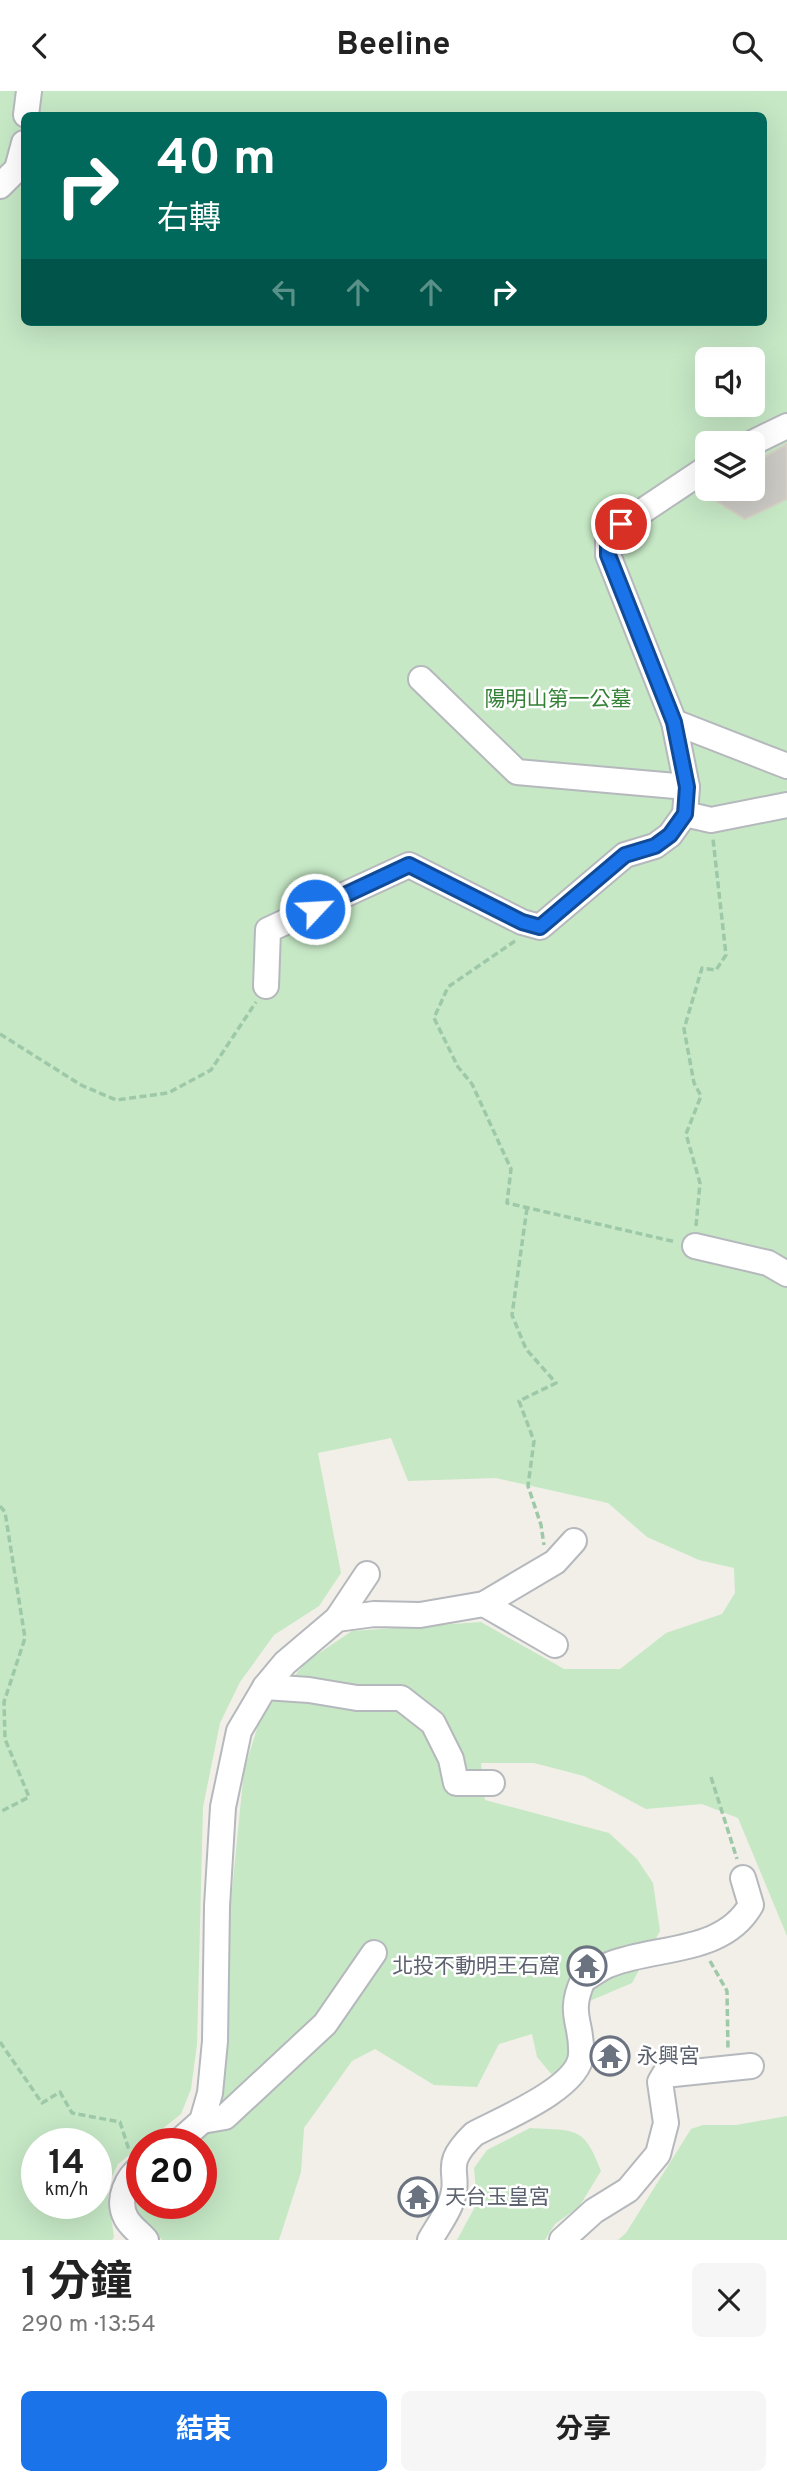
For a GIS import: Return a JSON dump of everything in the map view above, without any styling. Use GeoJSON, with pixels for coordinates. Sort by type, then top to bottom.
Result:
{"type":"FeatureCollection","features":[{"type":"Feature","properties":{"kind":"street"},"geometry":{"type":"LineString","coordinates":[[26,112],[29,91]]}},
{"type":"Feature","properties":{"kind":"street"},"geometry":{"type":"LineString","coordinates":[[0,186],[17,169],[21,154]]}},
{"type":"Feature","properties":{"kind":"street"},"geometry":{"type":"LineString","coordinates":[[765,437],[787,426]]}},
{"type":"Feature","properties":{"kind":"street"},"geometry":{"type":"LineString","coordinates":[[266,986],[268,930],[409,865],[540,927],[625,855],[655,846],[670,835],[685,814],[687,787],[674,722],[608,555],[608,534],[695,476]]}},
{"type":"Feature","properties":{"kind":"street"},"geometry":{"type":"LineString","coordinates":[[421,679],[517,772],[687,787]]}},
{"type":"Feature","properties":{"kind":"street"},"geometry":{"type":"LineString","coordinates":[[674,722],[787,766]]}},
{"type":"Feature","properties":{"kind":"street"},"geometry":{"type":"LineString","coordinates":[[685,814],[711,820],[787,805]]}},
{"type":"Feature","properties":{"kind":"street"},"geometry":{"type":"LineString","coordinates":[[695,1246],[768,1262],[787,1274]]}},
{"type":"Feature","properties":{"kind":"street"},"geometry":{"type":"LineString","coordinates":[[337,1619],[374,1614],[420,1615],[484,1604],[546,1568],[575,1541]]}},
{"type":"Feature","properties":{"kind":"street"},"geometry":{"type":"LineString","coordinates":[[202,2121],[210,2093],[215,2041],[217,1906],[223,1807],[239,1731],[265,1687],[285,1663],[337,1619],[367,1574]]}},
{"type":"Feature","properties":{"kind":"street"},"geometry":{"type":"LineString","coordinates":[[484,1604],[555,1645]]}},
{"type":"Feature","properties":{"kind":"street"},"geometry":{"type":"LineString","coordinates":[[265,1687],[309,1689],[357,1698],[401,1698],[433,1723],[450,1759],[456,1783],[492,1783]]}},
{"type":"Feature","properties":{"kind":"street"},"geometry":{"type":"LineString","coordinates":[[430,2240],[451,2204],[454,2178],[452,2162],[461,2147],[474,2134],[572,2078],[581,2056],[574,2011],[583,1980],[610,1964],[700,1944],[741,1921],[751,1905],[743,1878]]}},
{"type":"Feature","properties":{"kind":"street"},"geometry":{"type":"LineString","coordinates":[[194,2128],[202,2121],[225,2117],[325,2024],[374,1953]]}},
{"type":"Feature","properties":{"kind":"street"},"geometry":{"type":"LineString","coordinates":[[562,2240],[594,2211],[628,2190],[658,2154],[666,2123],[660,2082],[664,2075],[740,2067]]}},
{"type":"Feature","properties":{"kind":"street"},"geometry":{"type":"LineString","coordinates":[[126,2185],[122,2198],[125,2218],[146,2240]]}},
{"type":"Feature","properties":{"kind":"path"},"geometry":{"type":"LineString","coordinates":[[530,924],[511,945],[448,986],[434,1018],[458,1067],[472,1084],[511,1169],[507,1203],[695,1246],[700,1183],[686,1134],[701,1096],[694,1083],[684,1029],[702,968],[716,970],[726,955],[711,820]]}},
{"type":"Feature","properties":{"kind":"path"},"geometry":{"type":"LineString","coordinates":[[0,1034],[81,1085],[116,1100],[168,1093],[211,1070],[266,986]]}},
{"type":"Feature","properties":{"kind":"path"},"geometry":{"type":"LineString","coordinates":[[527,1208],[512,1315],[526,1349],[556,1383],[519,1401],[534,1441],[528,1486],[541,1525],[546,1568]]}},
{"type":"Feature","properties":{"kind":"path"},"geometry":{"type":"LineString","coordinates":[[0,1506],[5,1512],[25,1638],[4,1702],[5,1739],[29,1797],[0,1812]]}},
{"type":"Feature","properties":{"kind":"path"},"geometry":{"type":"LineString","coordinates":[[711,1777],[743,1878]]}},
{"type":"Feature","properties":{"kind":"path"},"geometry":{"type":"LineString","coordinates":[[700,1944],[727,1991],[740,2067]]}},
{"type":"Feature","properties":{"kind":"path"},"geometry":{"type":"LineString","coordinates":[[0,2042],[41,2103],[60,2092],[72,2113],[120,2122],[126,2149]]}},
{"type":"Feature","properties":{"kind":"green space","name":"陽明山第一公墓"},"geometry":{"type":"Polygon","coordinates":[[[0,91],[787,91],[787,1936],[738,1818],[702,1804],[646,1809],[584,1776],[534,1763],[481,1763],[485,1800],[609,1833],[637,1859],[653,1883],[660,1931],[632,1983],[566,2011],[574,2053],[570,2067],[553,2076],[537,2057],[532,2034],[499,2044],[477,2087],[434,2085],[375,2049],[352,2061],[304,2128],[301,2172],[279,2240],[162,2240],[144,2219],[217,2219],[217,2128],[207,2128],[223,2091],[231,1900],[244,1770],[261,1716],[306,1662],[352,1631],[481,1622],[564,1669],[620,1669],[666,1633],[722,1614],[735,1593],[734,1568],[699,1560],[647,1537],[608,1503],[496,1478],[408,1481],[391,1438],[318,1453],[341,1573],[319,1606],[274,1635],[240,1682],[220,1723],[203,1807],[197,2044],[191,2089],[181,2114],[163,2128],[126,2128],[126,2158],[118,2164],[112,2177],[112,2128],[21,2128],[21,2219],[111,2219],[112,2240],[0,2240],[0,91]]]}},
{"type":"Feature","properties":{"kind":"green space"},"geometry":{"type":"Polygon","coordinates":[[[787,2116],[787,2240],[618,2240],[626,2233],[691,2129],[703,2125],[736,2125],[787,2116]]]}},
{"type":"Feature","properties":{"kind":"green space"},"geometry":{"type":"Polygon","coordinates":[[[530,2128],[576,2133],[589,2145],[601,2171],[579,2207],[555,2224],[545,2240],[457,2240],[477,2203],[474,2168],[487,2150],[530,2128]]]}},
{"type":"Feature","properties":{"kind":"building"},"geometry":{"type":"Polygon","coordinates":[[[787,444],[787,499],[745,519],[716,501],[765,501],[765,457],[787,444]]]}},
{"type":"Feature","properties":{"kind":"place","name":"北投不動明王石窟"},"geometry":{"type":"Point","coordinates":[587,1966]}},
{"type":"Feature","properties":{"kind":"place","name":"永興宮"},"geometry":{"type":"Point","coordinates":[610,2056]}},
{"type":"Feature","properties":{"kind":"place","name":"天台玉皇宮"},"geometry":{"type":"Point","coordinates":[418,2197]}},
{"type":"Feature","properties":{"kind":"route"},"geometry":{"type":"LineString","coordinates":[[315,909],[409,865],[522,922],[540,927],[625,855],[655,846],[670,835],[685,814],[685,772],[674,722],[608,555],[608,534],[621,524]]}}]}
